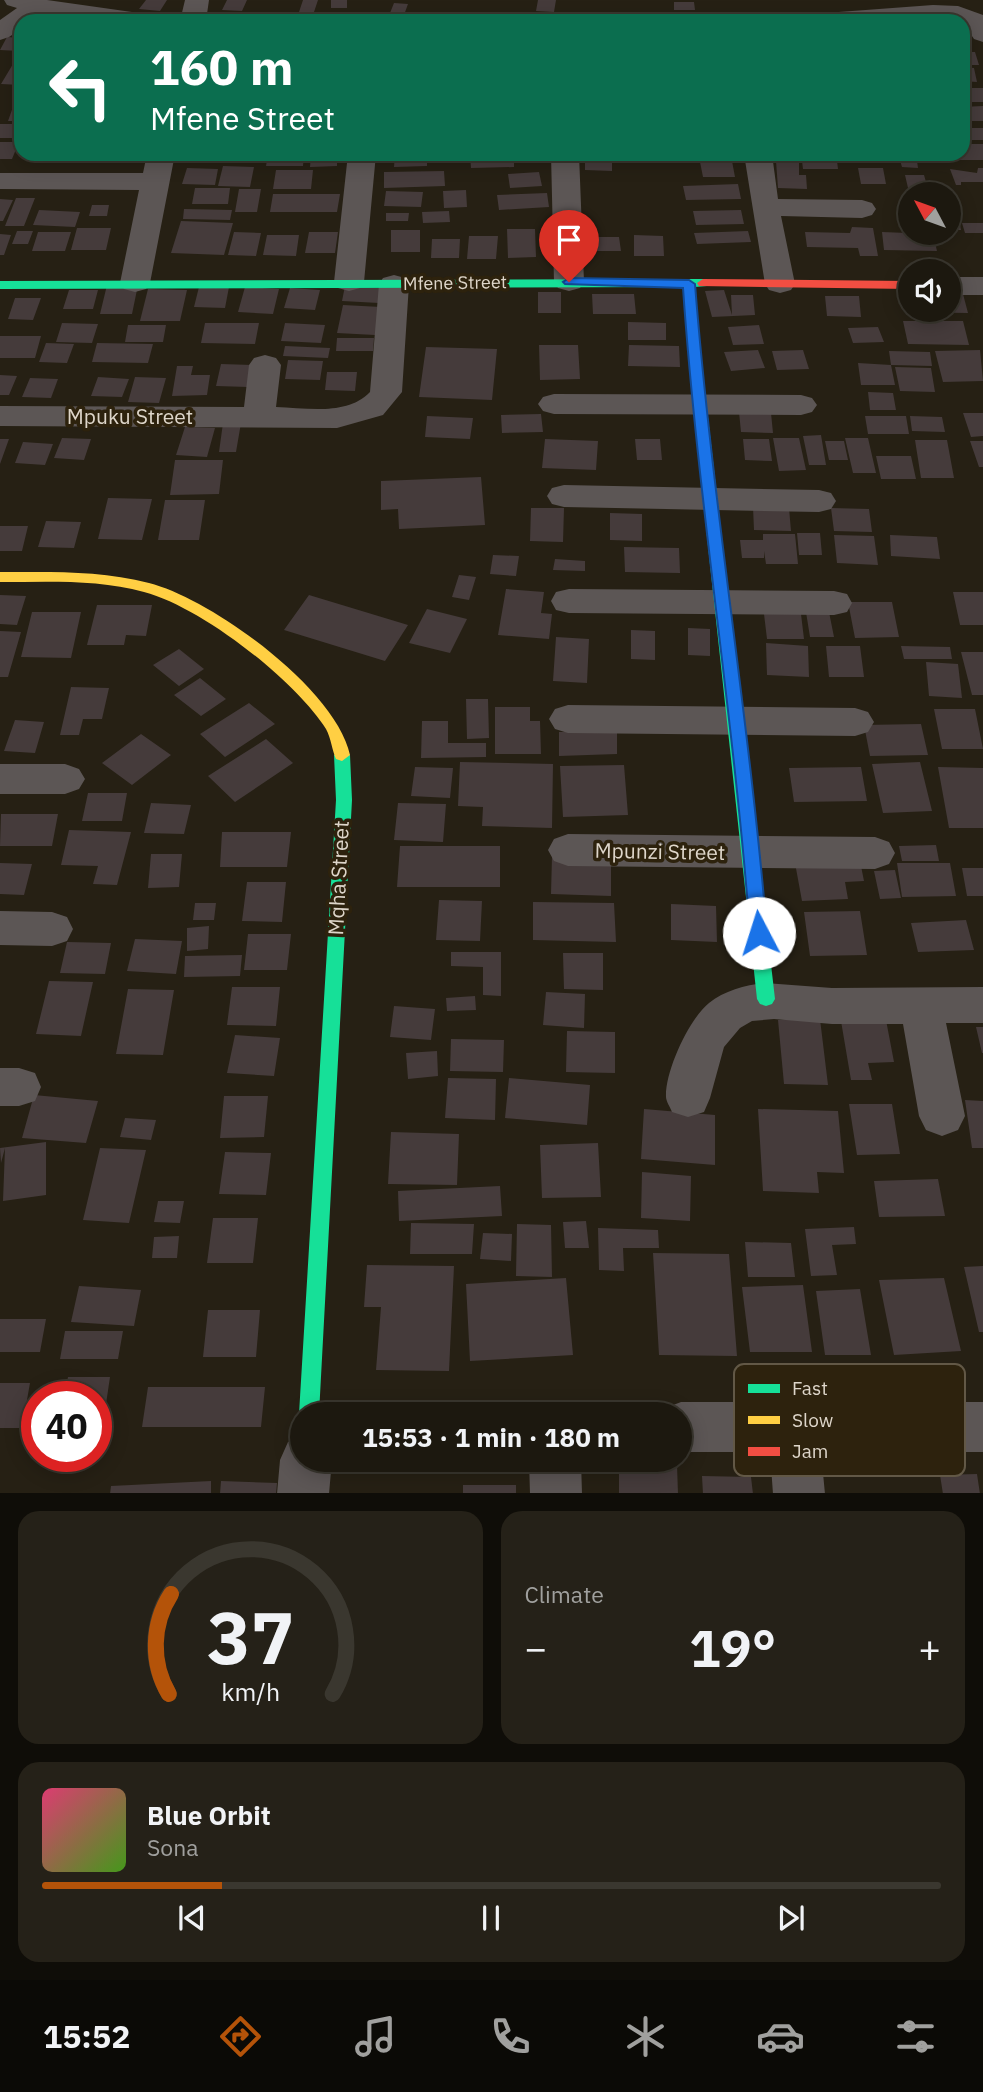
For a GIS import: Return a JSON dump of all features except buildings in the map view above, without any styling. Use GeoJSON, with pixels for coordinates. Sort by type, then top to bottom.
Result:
{"type":"FeatureCollection","features":[{"type":"Feature","properties":{"kind":"street"},"geometry":{"type":"LineString","coordinates":[[27,3],[95,14]]}},
{"type":"Feature","properties":{"kind":"street"},"geometry":{"type":"LineString","coordinates":[[933,14],[952,14]]}},
{"type":"Feature","properties":{"kind":"street"},"geometry":{"type":"LineString","coordinates":[[0,32],[14,17]]}},
{"type":"Feature","properties":{"kind":"street"},"geometry":{"type":"LineString","coordinates":[[970,19],[974,20],[983,34]]}},
{"type":"Feature","properties":{"kind":"street"},"geometry":{"type":"LineString","coordinates":[[135,283],[160,161]]}},
{"type":"Feature","properties":{"kind":"street"},"geometry":{"type":"LineString","coordinates":[[349,282],[361,161]]}},
{"type":"Feature","properties":{"kind":"street"},"geometry":{"type":"LineString","coordinates":[[565,161],[569,282]]}},
{"type":"Feature","properties":{"kind":"street"},"geometry":{"type":"LineString","coordinates":[[759,161],[780,284]]}},
{"type":"Feature","properties":{"kind":"street"},"geometry":{"type":"LineString","coordinates":[[0,181],[155,182]]}},
{"type":"Feature","properties":{"kind":"street"},"geometry":{"type":"LineString","coordinates":[[765,207],[862,209]]}},
{"type":"Feature","properties":{"kind":"street","name":"Mfene Street"},"geometry":{"type":"LineString","coordinates":[[0,285],[349,282],[898,285]]}},
{"type":"Feature","properties":{"kind":"street","name":"Mpuku Street"},"geometry":{"type":"LineString","coordinates":[[0,416],[337,418],[369,410],[381,402],[386,392],[394,284]]}},
{"type":"Feature","properties":{"kind":"street","name":"Mpunzi Street"},"geometry":{"type":"LineString","coordinates":[[689,284],[698,405],[752,853],[766,999]]}},
{"type":"Feature","properties":{"kind":"street"},"geometry":{"type":"LineString","coordinates":[[961,286],[983,286]]}},
{"type":"Feature","properties":{"kind":"street"},"geometry":{"type":"LineString","coordinates":[[259,418],[265,365]]}},
{"type":"Feature","properties":{"kind":"street"},"geometry":{"type":"LineString","coordinates":[[554,404],[802,405]]}},
{"type":"Feature","properties":{"kind":"street"},"geometry":{"type":"LineString","coordinates":[[564,496],[819,501]]}},
{"type":"Feature","properties":{"kind":"street","name":"Mqha Street"},"geometry":{"type":"LineString","coordinates":[[0,578],[115,582],[163,592],[190,604],[225,629],[318,706],[332,725],[341,746],[344,800],[310,1402]]}},
{"type":"Feature","properties":{"kind":"street"},"geometry":{"type":"LineString","coordinates":[[569,601],[834,603]]}},
{"type":"Feature","properties":{"kind":"street"},"geometry":{"type":"LineString","coordinates":[[568,719],[855,722]]}},
{"type":"Feature","properties":{"kind":"street"},"geometry":{"type":"LineString","coordinates":[[0,779],[65,779]]}},
{"type":"Feature","properties":{"kind":"street","name":"Mpunzi Street"},"geometry":{"type":"LineString","coordinates":[[568,850],[876,853]]}},
{"type":"Feature","properties":{"kind":"street"},"geometry":{"type":"LineString","coordinates":[[0,928],[52,929]]}},
{"type":"Feature","properties":{"kind":"street"},"geometry":{"type":"LineString","coordinates":[[688,1098],[696,1058],[710,1029],[736,1008],[766,999],[811,1004],[983,1004]]}},
{"type":"Feature","properties":{"kind":"street"},"geometry":{"type":"LineString","coordinates":[[921,1004],[942,1116]]}},
{"type":"Feature","properties":{"kind":"street"},"geometry":{"type":"LineString","coordinates":[[692,1427],[734,1427]]}},
{"type":"Feature","properties":{"kind":"street"},"geometry":{"type":"LineString","coordinates":[[965,1427],[983,1427]]}},
{"type":"Feature","properties":{"kind":"street"},"geometry":{"type":"LineString","coordinates":[[303,1493],[305,1472]]}},
{"type":"Feature","properties":{"kind":"street"},"geometry":{"type":"LineString","coordinates":[[555,1472],[556,1493]]}},
{"type":"Feature","properties":{"kind":"traffic: fast"},"geometry":{"type":"LineString","coordinates":[[0,285],[703,283]]}},
{"type":"Feature","properties":{"kind":"traffic: fast"},"geometry":{"type":"LineString","coordinates":[[689,284],[705,463],[766,999]]}},
{"type":"Feature","properties":{"kind":"traffic: fast"},"geometry":{"type":"LineString","coordinates":[[310,1402],[344,800],[342,755]]}},
{"type":"Feature","properties":{"kind":"traffic: slow"},"geometry":{"type":"LineString","coordinates":[[0,577],[112,581],[149,588],[171,596],[249,644],[298,686],[331,725],[342,755]]}},
{"type":"Feature","properties":{"kind":"traffic: jam"},"geometry":{"type":"LineString","coordinates":[[703,283],[898,285]]}},
{"type":"Feature","properties":{"kind":"route"},"geometry":{"type":"LineString","coordinates":[[569,282],[689,284],[698,405],[752,853],[759,933]]}}]}
